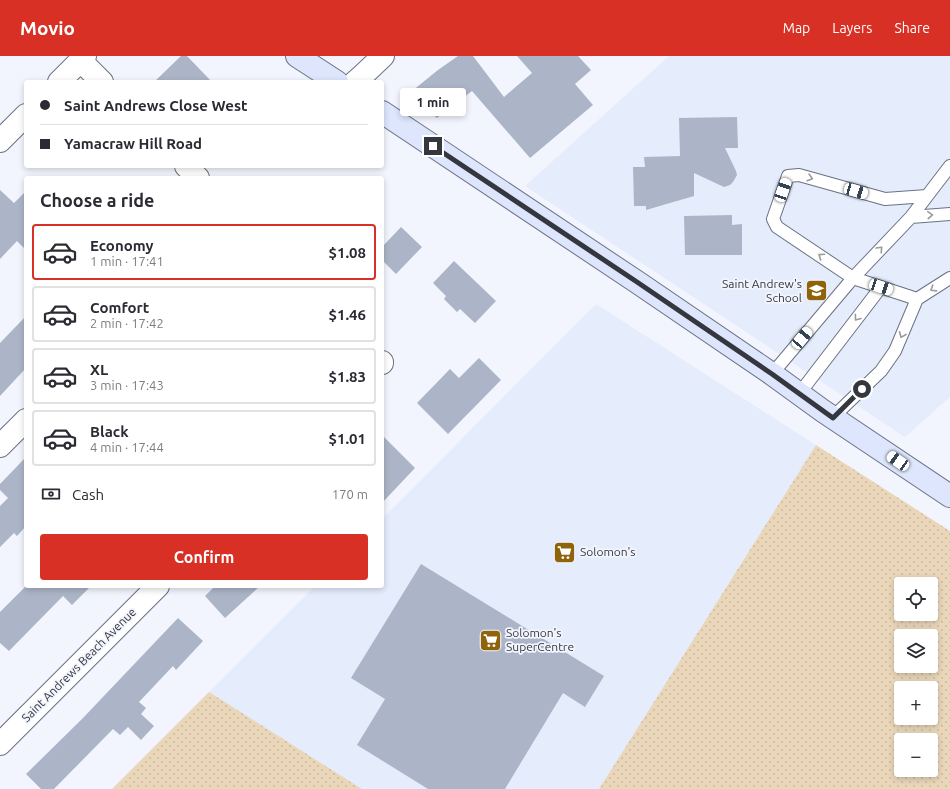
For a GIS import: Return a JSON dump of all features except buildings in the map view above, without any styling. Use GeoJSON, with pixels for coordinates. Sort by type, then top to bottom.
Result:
{"type":"FeatureCollection","features":[{"type":"Feature","properties":{"kind":"main road"},"geometry":{"type":"LineString","coordinates":[[297,56],[333,80]]}},
{"type":"Feature","properties":{"kind":"main road"},"geometry":{"type":"LineString","coordinates":[[384,113],[637,282],[772,374],[833,418],[950,496]]}},
{"type":"Feature","properties":{"kind":"street"},"geometry":{"type":"LineString","coordinates":[[357,80],[383,56]]}},
{"type":"Feature","properties":{"kind":"street"},"geometry":{"type":"LineString","coordinates":[[61,80],[83,58],[100,80]]}},
{"type":"Feature","properties":{"kind":"street"},"geometry":{"type":"LineString","coordinates":[[0,141],[24,117]]}},
{"type":"Feature","properties":{"kind":"street"},"geometry":{"type":"LineString","coordinates":[[188,168],[196,176]]}},
{"type":"Feature","properties":{"kind":"street"},"geometry":{"type":"LineString","coordinates":[[0,446],[24,422]]}},
{"type":"Feature","properties":{"kind":"street","name":"Saint Andrews Beach Avenue"},"geometry":{"type":"LineString","coordinates":[[0,744],[156,588]]}},
{"type":"Feature","properties":{"kind":"lane"},"geometry":{"type":"LineString","coordinates":[[772,374],[853,278],[911,216],[950,166]]}},
{"type":"Feature","properties":{"kind":"lane"},"geometry":{"type":"LineString","coordinates":[[917,299],[853,278],[777,228],[773,219],[788,176],[799,174],[885,199],[927,196]]}},
{"type":"Feature","properties":{"kind":"lane"},"geometry":{"type":"LineString","coordinates":[[911,216],[950,214]]}},
{"type":"Feature","properties":{"kind":"lane"},"geometry":{"type":"LineString","coordinates":[[833,418],[880,370],[896,350],[917,299],[950,278]]}},
{"type":"Feature","properties":{"kind":"lane"},"geometry":{"type":"LineString","coordinates":[[799,394],[881,287]]}},
{"type":"Feature","properties":{"kind":"shaded area","name":"Saint Andrew's School"},"geometry":{"type":"Polygon","coordinates":[[[669,56],[950,56],[950,397],[905,437],[525,186],[669,56]]]}},
{"type":"Feature","properties":{"kind":"shaded area","name":"Solomon's"},"geometry":{"type":"Polygon","coordinates":[[[596,304],[816,445],[599,789],[362,789],[209,692],[313,588],[384,588],[384,517],[596,304]]]}},
{"type":"Feature","properties":{"kind":"shaded area"},"geometry":{"type":"Polygon","coordinates":[[[816,445],[950,531],[950,789],[599,789],[816,445]]]}},
{"type":"Feature","properties":{"kind":"shaded area"},"geometry":{"type":"Polygon","coordinates":[[[209,692],[362,789],[112,789],[209,692]]]}},
{"type":"Feature","properties":{"kind":"place","name":"Saint Andrew's School"},"geometry":{"type":"Point","coordinates":[817,291]}},
{"type":"Feature","properties":{"kind":"place","name":"Solomon's"},"geometry":{"type":"Point","coordinates":[565,552]}},
{"type":"Feature","properties":{"kind":"place","name":"Solomon's SuperCentre"},"geometry":{"type":"Point","coordinates":[491,640]}},
{"type":"Feature","properties":{"kind":"route"},"geometry":{"type":"LineString","coordinates":[[433,146],[637,282],[772,374],[833,418],[862,389]]}}]}
